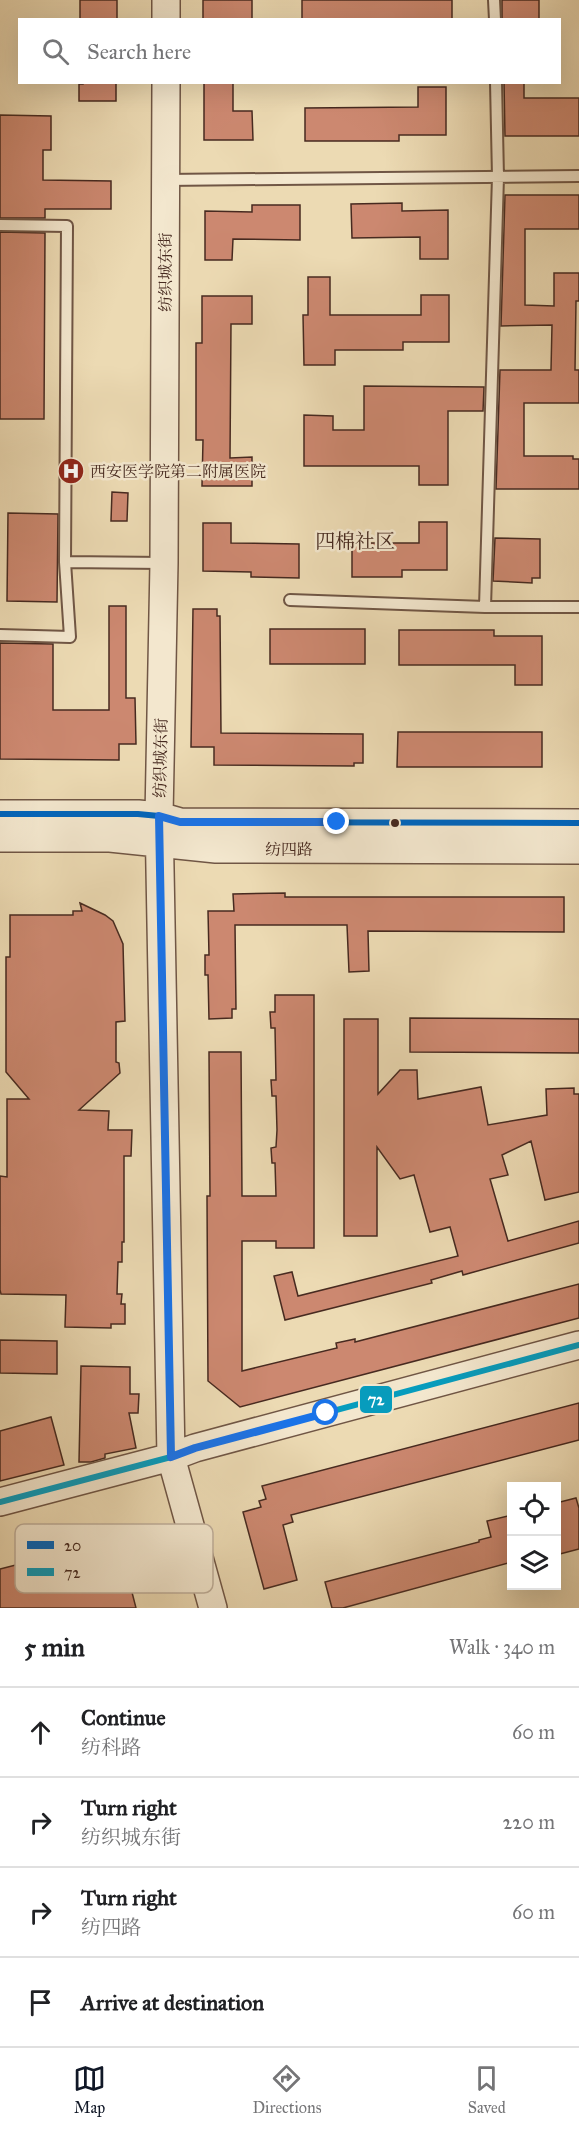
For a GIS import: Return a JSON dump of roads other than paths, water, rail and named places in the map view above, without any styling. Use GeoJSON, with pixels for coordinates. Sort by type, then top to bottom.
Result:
{"type":"FeatureCollection","features":[{"type":"Feature","properties":{"kind":"street"},"geometry":{"type":"LineString","coordinates":[[166,0],[166,18]]}},
{"type":"Feature","properties":{"kind":"street","name":"纺织城东街"},"geometry":{"type":"LineString","coordinates":[[166,84],[164,563],[159,843],[171,1457],[190,1524]]}},
{"type":"Feature","properties":{"kind":"street","name":"纺四路"},"geometry":{"type":"LineString","coordinates":[[0,814],[138,814],[159,816],[180,822],[579,823]]}},
{"type":"Feature","properties":{"kind":"street","name":"纺四路"},"geometry":{"type":"LineString","coordinates":[[0,838],[110,838],[216,849],[579,850]]}},
{"type":"Feature","properties":{"kind":"street"},"geometry":{"type":"LineString","coordinates":[[0,1502],[579,1345]]}},
{"type":"Feature","properties":{"kind":"street","name":"纺织城东街"},"geometry":{"type":"LineString","coordinates":[[209,1593],[213,1608]]}},
{"type":"Feature","properties":{"kind":"lane"},"geometry":{"type":"LineString","coordinates":[[494,0],[495,18]]}},
{"type":"Feature","properties":{"kind":"lane"},"geometry":{"type":"LineString","coordinates":[[485,607],[498,177],[496,84]]}},
{"type":"Feature","properties":{"kind":"lane"},"geometry":{"type":"LineString","coordinates":[[165,180],[579,176]]}},
{"type":"Feature","properties":{"kind":"lane"},"geometry":{"type":"LineString","coordinates":[[0,225],[67,226],[65,562],[70,637],[0,635]]}},
{"type":"Feature","properties":{"kind":"lane"},"geometry":{"type":"LineString","coordinates":[[65,562],[164,563]]}},
{"type":"Feature","properties":{"kind":"lane"},"geometry":{"type":"LineString","coordinates":[[290,600],[485,607],[579,607]]}},
{"type":"Feature","properties":{"kind":"place","name":"西安医学院第二附属医院"},"geometry":{"type":"Point","coordinates":[71,471]}},
{"type":"Feature","properties":{"kind":"district","name":"四棉社区"},"geometry":{"type":"Point","coordinates":[355,541]}}]}
